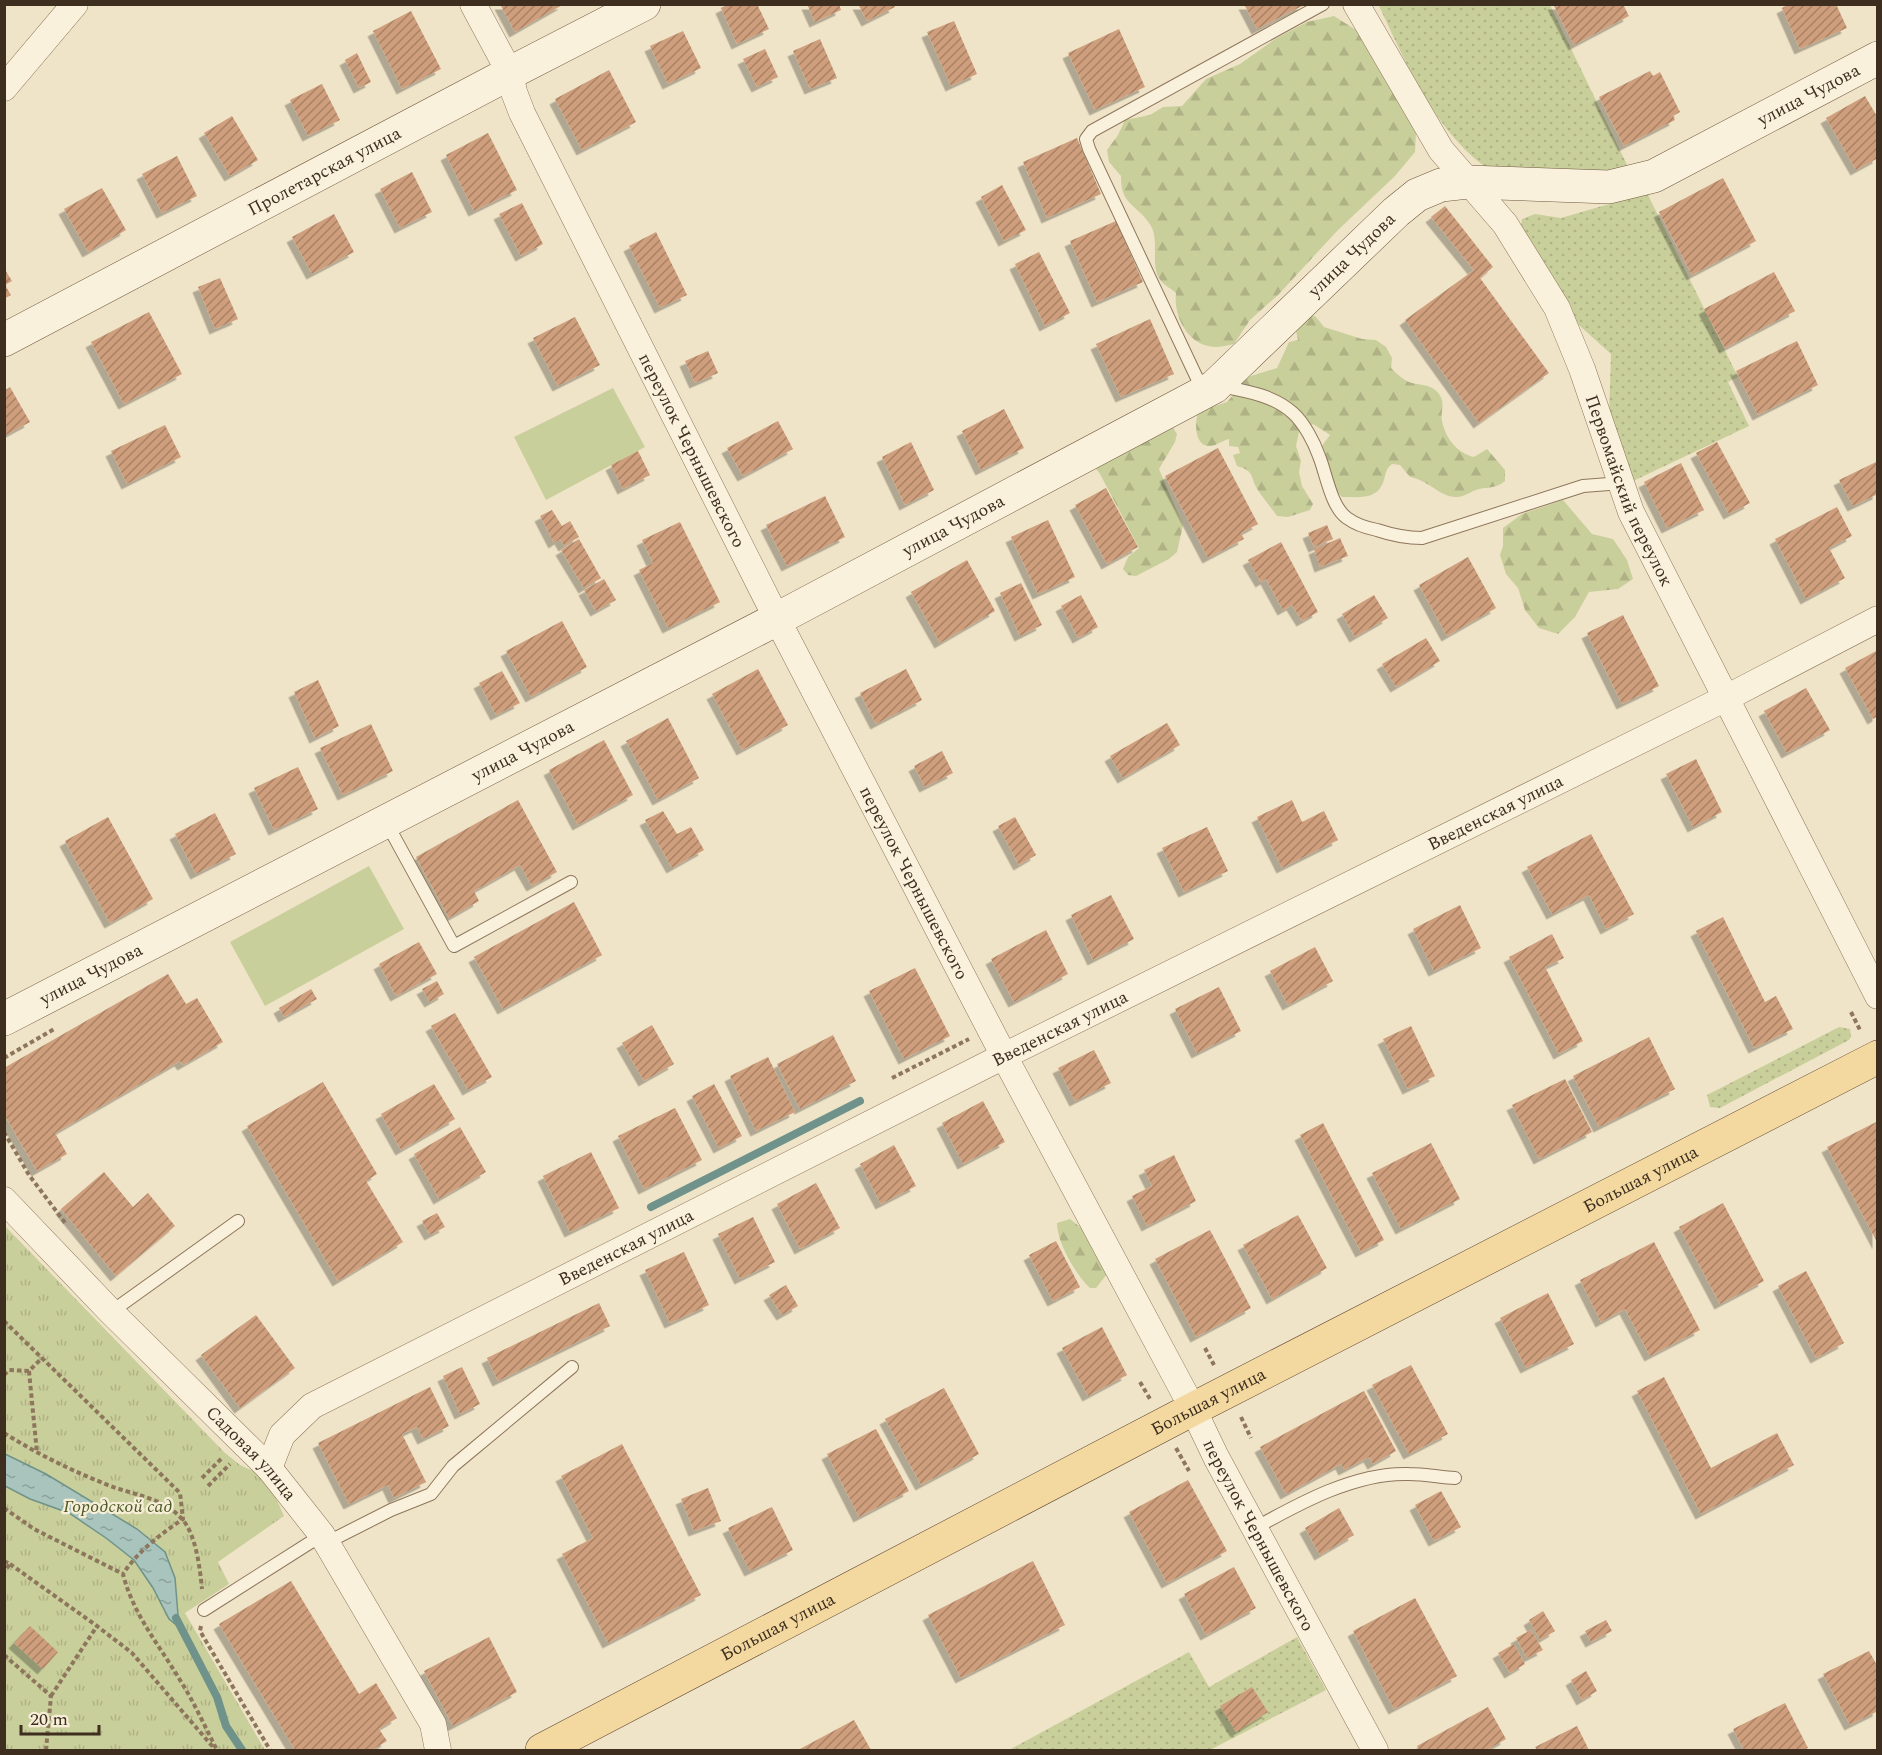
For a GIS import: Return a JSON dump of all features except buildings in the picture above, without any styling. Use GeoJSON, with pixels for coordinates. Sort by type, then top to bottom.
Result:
{"type":"FeatureCollection","features":[{"type":"Feature","properties":{"kind":"main road","name":"Большая улица"},"geometry":{"type":"LineString","coordinates":[[542,1750],[1193,1409],[1878,1057]]}},
{"type":"Feature","properties":{"kind":"street"},"geometry":{"type":"LineString","coordinates":[[4,88],[75,4]]}},
{"type":"Feature","properties":{"kind":"street","name":"переулок Чернышевского"},"geometry":{"type":"LineString","coordinates":[[473,4],[510,73],[522,113],[777,619],[1004,1056],[1375,1750]]}},
{"type":"Feature","properties":{"kind":"street","name":"Пролетарская улица"},"geometry":{"type":"LineString","coordinates":[[4,340],[644,4]]}},
{"type":"Feature","properties":{"kind":"street","name":"Первомайский переулок"},"geometry":{"type":"LineString","coordinates":[[1356,4],[1441,150],[1505,224],[1557,308],[1582,369],[1632,512],[1878,996]]}},
{"type":"Feature","properties":{"kind":"street","name":"улица Чудова"},"geometry":{"type":"LineString","coordinates":[[4,1019],[777,619],[1210,389],[1396,212],[1417,195],[1441,185],[1468,182],[1609,187],[1654,176],[1878,58]]}},
{"type":"Feature","properties":{"kind":"street","name":"Введенская улица"},"geometry":{"type":"LineString","coordinates":[[269,1468],[282,1435],[312,1406],[1004,1056],[1726,698],[1878,619]]}},
{"type":"Feature","properties":{"kind":"street","name":"Садовая улица"},"geometry":{"type":"LineString","coordinates":[[4,1200],[111,1312],[269,1468],[324,1539],[433,1724],[438,1750]]}},
{"type":"Feature","properties":{"kind":"lane"},"geometry":{"type":"LineString","coordinates":[[1323,4],[1092,131],[1086,139],[1210,389],[1252,392],[1275,400],[1293,413],[1319,453],[1333,498],[1346,518],[1391,535],[1422,538],[1582,486],[1622,483]]}},
{"type":"Feature","properties":{"kind":"lane"},"geometry":{"type":"LineString","coordinates":[[386,822],[454,946],[572,882]]}},
{"type":"Feature","properties":{"kind":"lane"},"geometry":{"type":"LineString","coordinates":[[111,1312],[238,1221]]}},
{"type":"Feature","properties":{"kind":"lane"},"geometry":{"type":"LineString","coordinates":[[204,1610],[324,1539],[431,1494],[453,1466],[572,1367]]}},
{"type":"Feature","properties":{"kind":"lane"},"geometry":{"type":"LineString","coordinates":[[1255,1528],[1311,1499],[1360,1481],[1408,1474],[1455,1478]]}},
{"type":"Feature","properties":{"kind":"path"},"geometry":{"type":"LineString","coordinates":[[892,1078],[990,1028]]}},
{"type":"Feature","properties":{"kind":"path"},"geometry":{"type":"LineString","coordinates":[[4,1132],[29,1175],[72,1232]]}},
{"type":"Feature","properties":{"kind":"path"},"geometry":{"type":"LineString","coordinates":[[4,1321],[180,1493],[183,1520],[199,1557],[204,1610],[200,1631],[270,1750]]}},
{"type":"Feature","properties":{"kind":"path"},"geometry":{"type":"LineString","coordinates":[[4,1375],[9,1370],[29,1371],[42,1358]]}},
{"type":"Feature","properties":{"kind":"path"},"geometry":{"type":"LineString","coordinates":[[29,1371],[37,1454]]}},
{"type":"Feature","properties":{"kind":"path"},"geometry":{"type":"LineString","coordinates":[[4,1432],[37,1454],[105,1484],[160,1501],[183,1520]]}},
{"type":"Feature","properties":{"kind":"path"},"geometry":{"type":"LineString","coordinates":[[4,1508],[34,1529],[123,1574]]}},
{"type":"Feature","properties":{"kind":"path"},"geometry":{"type":"LineString","coordinates":[[183,1520],[129,1564],[123,1574],[127,1592],[145,1626],[182,1682],[217,1750]]}},
{"type":"Feature","properties":{"kind":"path"},"geometry":{"type":"LineString","coordinates":[[4,1561],[132,1653],[217,1750]]}},
{"type":"Feature","properties":{"kind":"path"},"geometry":{"type":"LineString","coordinates":[[4,1572],[10,1564]]}},
{"type":"Feature","properties":{"kind":"path"},"geometry":{"type":"LineString","coordinates":[[46,1750],[51,1696],[97,1626]]}},
{"type":"Feature","properties":{"kind":"path"},"geometry":{"type":"LineString","coordinates":[[4,1655],[51,1696]]}},
{"type":"Feature","properties":{"kind":"green space"},"geometry":{"type":"Polygon","coordinates":[[[1382,4],[1550,5],[1630,171],[1493,172],[1473,157],[1439,119],[1400,51],[1379,6],[1382,4]]]}},
{"type":"Feature","properties":{"kind":"green space"},"geometry":{"type":"Polygon","coordinates":[[[1334,16],[1356,30],[1373,47],[1406,105],[1416,133],[1415,152],[1395,176],[1337,231],[1278,295],[1250,320],[1234,344],[1217,347],[1205,345],[1190,336],[1184,328],[1177,311],[1176,293],[1157,275],[1154,232],[1124,194],[1121,176],[1109,162],[1107,150],[1125,120],[1150,115],[1163,107],[1182,106],[1206,79],[1240,64],[1275,39],[1307,22],[1334,16]]]}},
{"type":"Feature","properties":{"kind":"green space"},"geometry":{"type":"Polygon","coordinates":[[[1647,193],[1738,377],[1728,382],[1749,426],[1629,483],[1609,414],[1611,354],[1571,318],[1521,225],[1522,219],[1535,214],[1561,218],[1647,193]]]}},
{"type":"Feature","properties":{"kind":"green space"},"geometry":{"type":"Polygon","coordinates":[[[1308,313],[1316,317],[1324,327],[1362,339],[1376,340],[1386,347],[1392,358],[1391,368],[1397,374],[1409,382],[1432,388],[1439,394],[1442,401],[1444,428],[1457,449],[1474,457],[1487,449],[1505,470],[1505,481],[1463,496],[1451,497],[1410,477],[1400,465],[1392,464],[1386,471],[1382,485],[1375,493],[1365,497],[1342,497],[1335,489],[1321,447],[1330,435],[1313,424],[1299,432],[1296,446],[1301,461],[1299,472],[1302,486],[1313,504],[1310,510],[1288,517],[1277,516],[1258,491],[1251,474],[1237,466],[1233,455],[1240,453],[1238,447],[1229,446],[1229,439],[1211,446],[1201,443],[1198,438],[1196,421],[1199,411],[1227,402],[1241,382],[1251,376],[1277,368],[1289,342],[1298,340],[1296,331],[1308,313]]]}},
{"type":"Feature","properties":{"kind":"green space"},"geometry":{"type":"Polygon","coordinates":[[[613,388],[645,447],[546,500],[514,437],[613,388]]]}},
{"type":"Feature","properties":{"kind":"green space"},"geometry":{"type":"Polygon","coordinates":[[[1169,421],[1177,434],[1175,442],[1159,469],[1183,525],[1177,552],[1169,559],[1136,576],[1128,575],[1123,569],[1128,557],[1139,548],[1094,466],[1169,421]]]}},
{"type":"Feature","properties":{"kind":"green space"},"geometry":{"type":"Polygon","coordinates":[[[1563,500],[1592,534],[1613,539],[1627,560],[1633,579],[1618,589],[1589,592],[1575,617],[1558,634],[1539,628],[1525,610],[1518,588],[1506,574],[1500,555],[1503,546],[1503,528],[1522,514],[1563,500]]]}},
{"type":"Feature","properties":{"kind":"green space"},"geometry":{"type":"Polygon","coordinates":[[[369,866],[404,929],[265,1006],[230,942],[369,866]]]}},
{"type":"Feature","properties":{"kind":"green space"},"geometry":{"type":"Polygon","coordinates":[[[1839,1027],[1850,1029],[1849,1040],[1720,1108],[1710,1107],[1707,1095],[1839,1027]]]}},
{"type":"Feature","properties":{"kind":"green space"},"geometry":{"type":"Polygon","coordinates":[[[1070,1219],[1084,1230],[1107,1274],[1096,1288],[1090,1288],[1079,1275],[1060,1240],[1057,1223],[1070,1219]]]}},
{"type":"Feature","properties":{"kind":"green space","name":"Городской сад"},"geometry":{"type":"Polygon","coordinates":[[[4,1225],[224,1452],[240,1465],[255,1472],[276,1498],[284,1516],[218,1562],[229,1584],[185,1613],[265,1750],[5,1750],[4,1225]]]}},
{"type":"Feature","properties":{"kind":"green space"},"geometry":{"type":"Polygon","coordinates":[[[1297,1637],[1326,1690],[1210,1750],[1009,1750],[1189,1652],[1209,1687],[1297,1637]]]}},
{"type":"Feature","properties":{"kind":"water"},"geometry":{"type":"Polygon","coordinates":[[[5,1454],[46,1474],[137,1529],[165,1552],[175,1578],[179,1627],[169,1619],[153,1588],[134,1560],[69,1513],[30,1499],[5,1486],[5,1454]]]}},
{"type":"Feature","properties":{"kind":"waterway"},"geometry":{"type":"LineString","coordinates":[[651,1207],[860,1101]]}},
{"type":"Feature","properties":{"kind":"waterway"},"geometry":{"type":"LineString","coordinates":[[176,1618],[217,1697],[226,1726],[242,1750]]}}]}
